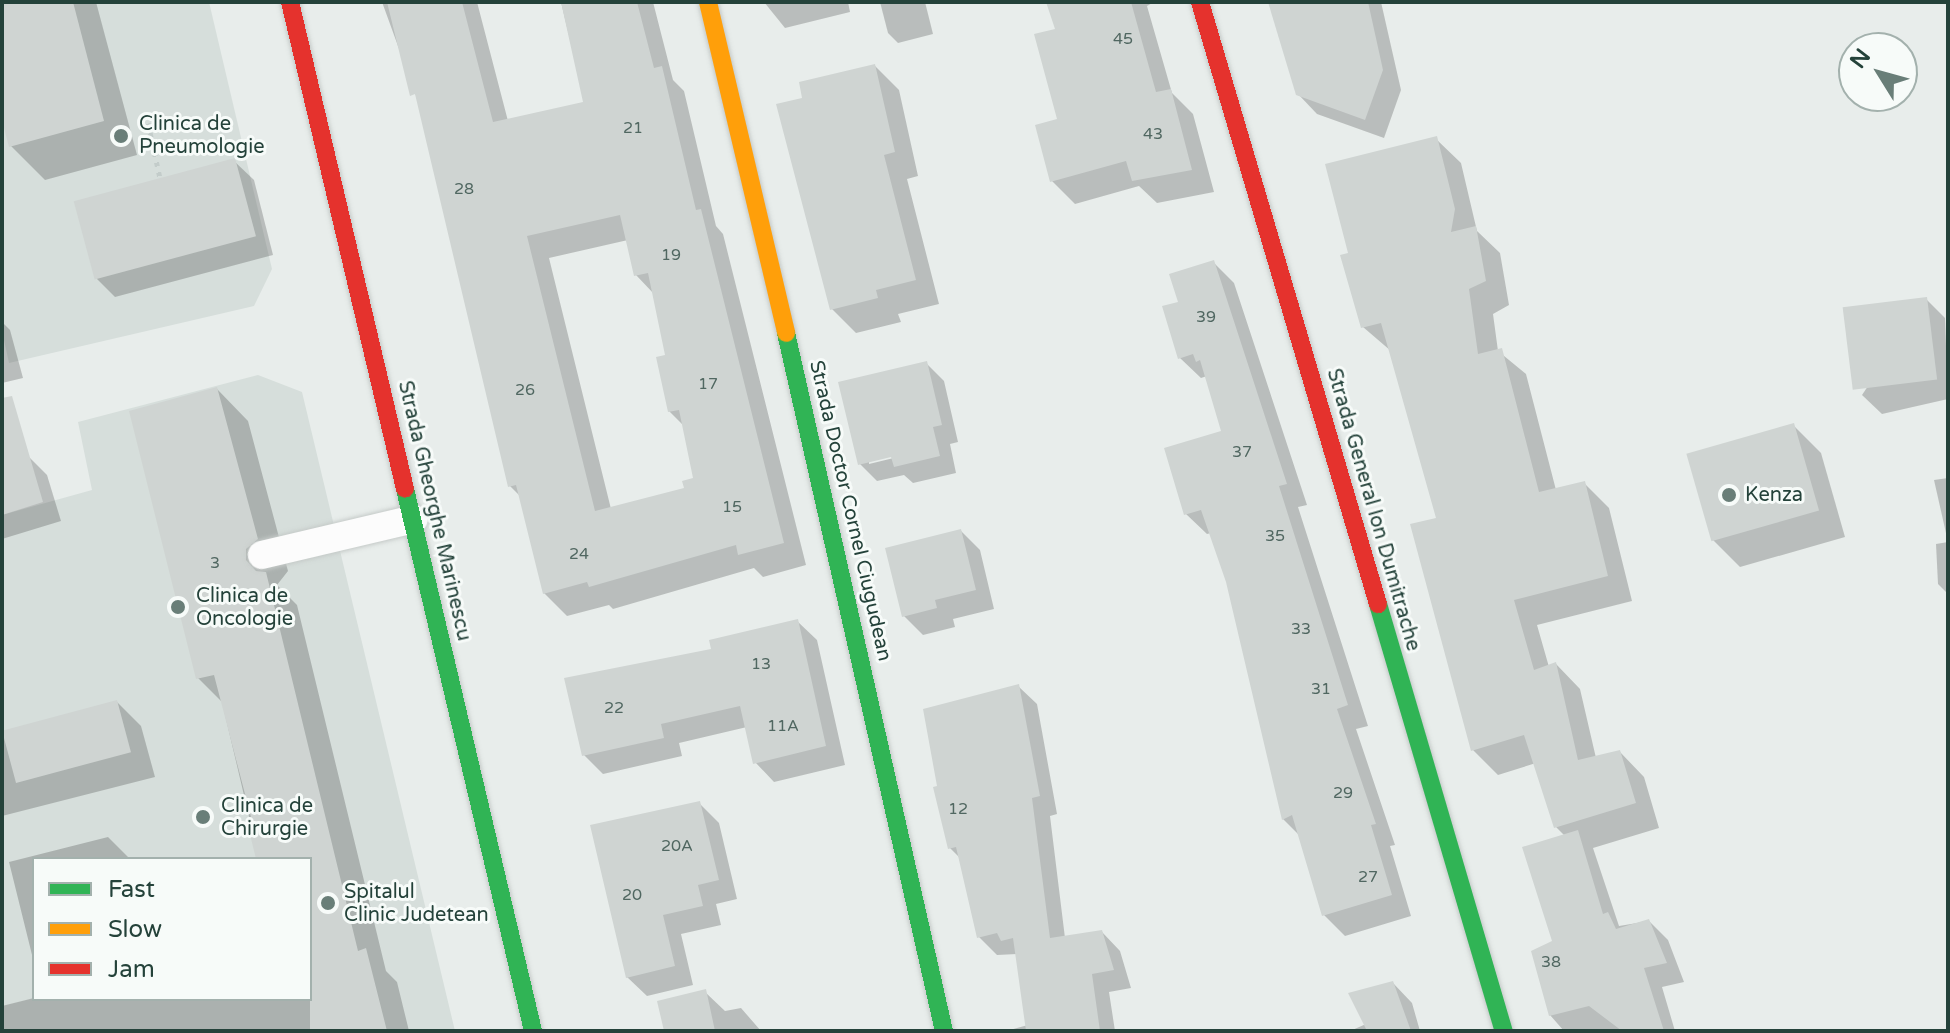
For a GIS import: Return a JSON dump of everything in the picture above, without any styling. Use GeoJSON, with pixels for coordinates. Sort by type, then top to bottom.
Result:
{"type":"FeatureCollection","features":[{"type":"Feature","properties":{"kind":"street","name":"Strada Gheorghe Marinescu"},"geometry":{"type":"LineString","coordinates":[[290,2],[533,1031]]}},
{"type":"Feature","properties":{"kind":"street","name":"Strada Doctor Cornel Ciugudean"},"geometry":{"type":"LineString","coordinates":[[708,2],[880,733],[944,1031]]}},
{"type":"Feature","properties":{"kind":"street","name":"Strada General Ion Dumitrache"},"geometry":{"type":"LineString","coordinates":[[1200,2],[1504,1031]]}},
{"type":"Feature","properties":{"kind":"lane"},"geometry":{"type":"LineString","coordinates":[[262,555],[414,519]]}},
{"type":"Feature","properties":{"kind":"path"},"geometry":{"type":"LineString","coordinates":[[148,123],[160,178]]}},
{"type":"Feature","properties":{"kind":"shaded area","name":"Clinica de Pneumologie"},"geometry":{"type":"Polygon","coordinates":[[[2,2],[209,2],[272,269],[254,306],[9,363],[2,331],[2,2]]]}},
{"type":"Feature","properties":{"kind":"shaded area"},"geometry":{"type":"Polygon","coordinates":[[[258,375],[302,392],[455,1031],[2,1031],[2,515],[92,490],[78,422],[258,375]]]}},
{"type":"Feature","properties":{"kind":"building"},"geometry":{"type":"Polygon","coordinates":[[[2,2],[73,2],[104,121],[9,147],[2,120],[2,2]]]}},
{"type":"Feature","properties":{"kind":"building"},"geometry":{"type":"Polygon","coordinates":[[[387,2],[462,2],[493,122],[583,102],[561,2],[637,2],[654,68],[662,66],[696,210],[701,209],[784,543],[738,555],[736,545],[589,587],[587,582],[543,594],[516,485],[508,487],[415,94],[410,96],[387,2]],[[620,215],[527,236],[595,511],[684,488],[682,481],[693,478],[679,410],[668,412],[656,357],[665,355],[648,273],[634,276],[620,215]]]}},
{"type":"Feature","properties":{"kind":"building"},"geometry":{"type":"Polygon","coordinates":[[[1046,2],[1131,2],[1156,92],[1171,89],[1192,170],[1132,181],[1126,161],[1050,182],[1035,125],[1057,119],[1034,34],[1055,29],[1046,2]]]}},
{"type":"Feature","properties":{"kind":"building"},"geometry":{"type":"Polygon","coordinates":[[[1268,2],[1368,2],[1383,70],[1365,120],[1296,95],[1268,2]]]}},
{"type":"Feature","properties":{"kind":"building"},"geometry":{"type":"Polygon","coordinates":[[[875,64],[895,152],[884,155],[916,280],[876,290],[878,298],[830,310],[776,104],[802,98],[799,82],[875,64]]]}},
{"type":"Feature","properties":{"kind":"building"},"geometry":{"type":"Polygon","coordinates":[[[1437,136],[1455,209],[1451,232],[1476,226],[1486,281],[1469,289],[1478,354],[1502,348],[1539,492],[1585,481],[1608,576],[1514,600],[1534,670],[1556,662],[1578,760],[1620,750],[1636,803],[1554,828],[1524,735],[1471,751],[1410,524],[1436,518],[1381,323],[1361,328],[1340,255],[1348,253],[1325,164],[1437,136]]]}},
{"type":"Feature","properties":{"kind":"building"},"geometry":{"type":"Polygon","coordinates":[[[235,158],[256,236],[95,279],[74,201],[235,158]]]}},
{"type":"Feature","properties":{"kind":"building"},"geometry":{"type":"Polygon","coordinates":[[[1214,260],[1287,484],[1279,486],[1348,705],[1337,709],[1376,824],[1371,825],[1392,895],[1322,916],[1292,815],[1282,820],[1226,582],[1201,510],[1184,515],[1164,448],[1221,431],[1200,360],[1196,362],[1193,354],[1178,359],[1162,306],[1178,302],[1169,274],[1214,260]]]}},
{"type":"Feature","properties":{"kind":"building"},"geometry":{"type":"Polygon","coordinates":[[[1927,297],[1937,379],[1853,390],[1843,307],[1927,297]]]}},
{"type":"Feature","properties":{"kind":"building"},"geometry":{"type":"Polygon","coordinates":[[[927,361],[942,425],[933,427],[940,456],[894,467],[891,457],[858,465],[838,382],[927,361]]]}},
{"type":"Feature","properties":{"kind":"building"},"geometry":{"type":"Polygon","coordinates":[[[217,387],[258,539],[246,549],[246,560],[256,571],[266,572],[358,951],[366,948],[387,1031],[310,1031],[312,857],[256,857],[246,818],[251,817],[214,675],[196,679],[129,411],[217,387]]]}},
{"type":"Feature","properties":{"kind":"building"},"geometry":{"type":"Polygon","coordinates":[[[12,396],[43,502],[2,515],[2,398],[12,396]]]}},
{"type":"Feature","properties":{"kind":"building"},"geometry":{"type":"Polygon","coordinates":[[[1794,423],[1819,510],[1711,541],[1686,454],[1794,423]]]}},
{"type":"Feature","properties":{"kind":"building"},"geometry":{"type":"Polygon","coordinates":[[[961,529],[976,590],[935,600],[937,608],[902,617],[885,548],[961,529]]]}},
{"type":"Feature","properties":{"kind":"building"},"geometry":{"type":"Polygon","coordinates":[[[798,619],[826,746],[753,764],[740,706],[661,724],[664,738],[582,756],[564,678],[711,649],[709,640],[798,619]]]}},
{"type":"Feature","properties":{"kind":"building"},"geometry":{"type":"Polygon","coordinates":[[[1019,684],[1040,796],[1032,798],[1050,938],[1102,930],[1114,970],[1092,974],[1100,1031],[1026,1031],[1013,938],[1001,941],[997,933],[977,938],[956,847],[948,849],[933,787],[937,786],[923,709],[1019,684]]]}},
{"type":"Feature","properties":{"kind":"building"},"geometry":{"type":"Polygon","coordinates":[[[117,700],[131,752],[16,783],[2,731],[117,700]]]}},
{"type":"Feature","properties":{"kind":"building"},"geometry":{"type":"Polygon","coordinates":[[[700,801],[719,880],[698,885],[703,906],[663,915],[675,966],[626,978],[590,825],[700,801]]]}},
{"type":"Feature","properties":{"kind":"building"},"geometry":{"type":"Polygon","coordinates":[[[1578,830],[1603,914],[1608,912],[1616,929],[1649,919],[1667,963],[1644,968],[1664,1031],[1622,1031],[1589,1006],[1549,1016],[1531,951],[1552,941],[1522,847],[1578,830]]]}},
{"type":"Feature","properties":{"kind":"building"},"geometry":{"type":"Polygon","coordinates":[[[1393,981],[1411,1031],[1367,1031],[1348,993],[1393,981]]]}},
{"type":"Feature","properties":{"kind":"building"},"geometry":{"type":"Polygon","coordinates":[[[706,989],[715,1031],[664,1031],[657,1001],[706,989]]]}},
{"type":"Feature","properties":{"kind":"traffic: fast"},"geometry":{"type":"LineString","coordinates":[[786,333],[944,1031]]}},
{"type":"Feature","properties":{"kind":"traffic: fast"},"geometry":{"type":"LineString","coordinates":[[405,489],[533,1031]]}},
{"type":"Feature","properties":{"kind":"traffic: fast"},"geometry":{"type":"LineString","coordinates":[[1378,604],[1504,1031]]}},
{"type":"Feature","properties":{"kind":"traffic: slow"},"geometry":{"type":"LineString","coordinates":[[708,2],[786,333]]}},
{"type":"Feature","properties":{"kind":"traffic: jam"},"geometry":{"type":"LineString","coordinates":[[290,2],[405,489]]}},
{"type":"Feature","properties":{"kind":"traffic: jam"},"geometry":{"type":"LineString","coordinates":[[1200,2],[1378,604]]}},
{"type":"Feature","properties":{"kind":"place","name":"Clinica de Pneumologie"},"geometry":{"type":"Point","coordinates":[121,136]}},
{"type":"Feature","properties":{"kind":"place","name":"Kenza"},"geometry":{"type":"Point","coordinates":[1729,495]}},
{"type":"Feature","properties":{"kind":"place","name":"Clinica de Oncologie"},"geometry":{"type":"Point","coordinates":[178,607]}},
{"type":"Feature","properties":{"kind":"place","name":"Clinica de Chirurgie"},"geometry":{"type":"Point","coordinates":[203,817]}},
{"type":"Feature","properties":{"kind":"place","name":"Spitalul Clinic Judetean"},"geometry":{"type":"Point","coordinates":[328,903]}}]}
